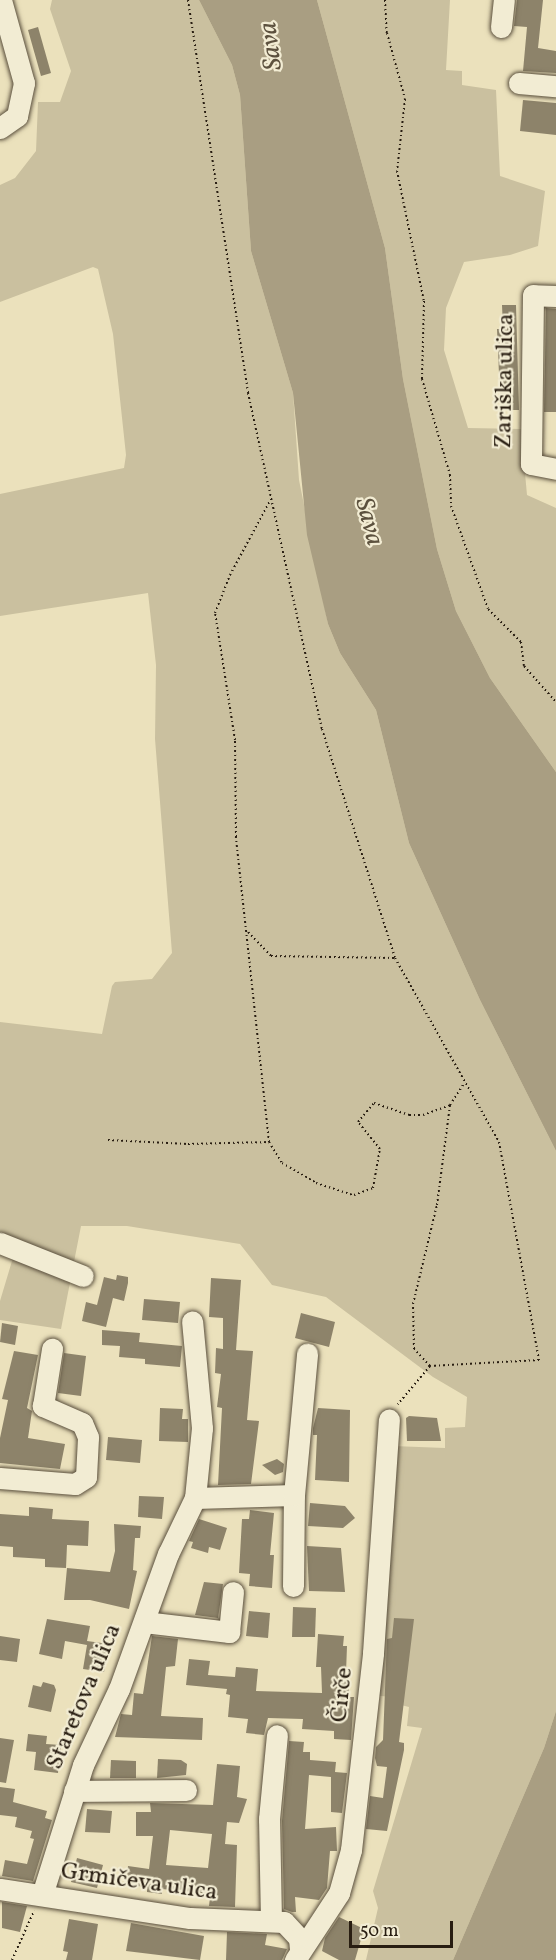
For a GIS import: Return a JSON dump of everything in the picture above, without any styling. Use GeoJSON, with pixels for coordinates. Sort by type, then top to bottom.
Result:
{"type":"FeatureCollection","features":[{"type":"Feature","properties":{"kind":"street"},"geometry":{"type":"LineString","coordinates":[[0,128],[17,116],[24,83],[4,24],[1,0]]}},
{"type":"Feature","properties":{"kind":"street"},"geometry":{"type":"LineString","coordinates":[[501,27],[504,0]]}},
{"type":"Feature","properties":{"kind":"street"},"geometry":{"type":"LineString","coordinates":[[519,83],[556,86]]}},
{"type":"Feature","properties":{"kind":"street","name":"Zariška ulica"},"geometry":{"type":"LineString","coordinates":[[556,296],[533,295],[531,464],[556,469]]}},
{"type":"Feature","properties":{"kind":"street"},"geometry":{"type":"LineString","coordinates":[[0,1243],[83,1276]]}},
{"type":"Feature","properties":{"kind":"street","name":"Staretova ulica"},"geometry":{"type":"LineString","coordinates":[[42,1895],[74,1791],[144,1622],[168,1554],[195,1498],[202,1428],[192,1321]]}},
{"type":"Feature","properties":{"kind":"street"},"geometry":{"type":"LineString","coordinates":[[0,1478],[75,1484],[86,1477],[88,1437],[81,1423],[43,1406],[52,1348]]}},
{"type":"Feature","properties":{"kind":"street"},"geometry":{"type":"LineString","coordinates":[[293,1586],[294,1495],[307,1354]]}},
{"type":"Feature","properties":{"kind":"street","name":"Čirče"},"geometry":{"type":"LineString","coordinates":[[297,1955],[339,1893],[351,1850],[375,1630],[389,1420]]}},
{"type":"Feature","properties":{"kind":"street"},"geometry":{"type":"LineString","coordinates":[[195,1498],[294,1495]]}},
{"type":"Feature","properties":{"kind":"street","name":"Staretova ulica"},"geometry":{"type":"LineString","coordinates":[[144,1622],[230,1632],[233,1592]]}},
{"type":"Feature","properties":{"kind":"street"},"geometry":{"type":"LineString","coordinates":[[271,1921],[269,1819],[277,1735]]}},
{"type":"Feature","properties":{"kind":"street","name":"Staretova ulica"},"geometry":{"type":"LineString","coordinates":[[74,1791],[186,1790]]}},
{"type":"Feature","properties":{"kind":"street","name":"Grmičeva ulica"},"geometry":{"type":"LineString","coordinates":[[0,1889],[190,1918],[284,1922],[294,1929],[297,1955]]}},
{"type":"Feature","properties":{"kind":"path"},"geometry":{"type":"LineString","coordinates":[[188,0],[248,393],[322,729],[395,958],[499,1142],[540,1360],[430,1366],[389,1420]]}},
{"type":"Feature","properties":{"kind":"path"},"geometry":{"type":"LineString","coordinates":[[385,0],[387,33],[405,99],[397,171],[424,301],[422,379],[450,475],[451,506],[488,609],[521,642],[524,666],[556,702]]}},
{"type":"Feature","properties":{"kind":"path"},"geometry":{"type":"LineString","coordinates":[[272,499],[230,575],[215,614],[235,740],[236,837],[269,1142],[282,1163],[316,1183],[354,1195],[373,1188],[380,1149],[358,1122],[374,1102],[409,1116],[423,1115],[450,1105]]}},
{"type":"Feature","properties":{"kind":"path"},"geometry":{"type":"LineString","coordinates":[[247,931],[271,956],[395,958]]}},
{"type":"Feature","properties":{"kind":"path"},"geometry":{"type":"LineString","coordinates":[[430,1366],[414,1349],[413,1304],[437,1205],[450,1105],[465,1082]]}},
{"type":"Feature","properties":{"kind":"path"},"geometry":{"type":"LineString","coordinates":[[108,1140],[269,1142]]}},
{"type":"Feature","properties":{"kind":"path"},"geometry":{"type":"LineString","coordinates":[[12,1960],[42,1895]]}},
{"type":"Feature","properties":{"kind":"shaded area"},"geometry":{"type":"Polygon","coordinates":[[[52,0],[199,0],[232,65],[240,95],[251,251],[293,393],[299,480],[328,624],[340,653],[376,710],[409,843],[480,1000],[556,1151],[556,1711],[544,1748],[453,1960],[366,1960],[378,1908],[373,1891],[422,1728],[407,1726],[409,1707],[389,1702],[391,1697],[372,1695],[393,1446],[445,1448],[445,1428],[465,1427],[467,1397],[433,1377],[326,1297],[272,1285],[240,1244],[127,1226],[81,1226],[61,1329],[0,1320],[0,1301],[18,1241],[0,1235],[0,1022],[102,1034],[112,986],[115,982],[152,979],[172,953],[155,739],[156,665],[148,593],[0,616],[0,494],[124,468],[126,455],[113,334],[98,269],[93,267],[0,302],[0,185],[15,178],[36,151],[38,102],[60,102],[71,71],[50,9],[52,0]]]}},
{"type":"Feature","properties":{"kind":"shaded area"},"geometry":{"type":"Polygon","coordinates":[[[317,0],[450,0],[446,70],[462,71],[462,85],[496,90],[500,176],[545,191],[538,246],[510,255],[464,262],[446,308],[444,350],[468,428],[521,429],[527,495],[556,508],[556,772],[490,678],[456,611],[437,549],[403,379],[385,248],[317,0]]]}},
{"type":"Feature","properties":{"kind":"water","name":"Sava"},"geometry":{"type":"Polygon","coordinates":[[[199,0],[317,0],[385,248],[403,379],[437,549],[456,611],[490,678],[556,772],[556,1151],[480,1000],[409,843],[376,710],[340,653],[328,624],[307,535],[293,393],[251,251],[240,95],[232,65],[199,0]]]}},
{"type":"Feature","properties":{"kind":"water"},"geometry":{"type":"Polygon","coordinates":[[[556,1711],[556,1960],[453,1960],[544,1748],[556,1711]]]}},
{"type":"Feature","properties":{"kind":"building"},"geometry":{"type":"Polygon","coordinates":[[[517,0],[543,0],[538,48],[556,51],[556,73],[523,71],[527,27],[514,26],[517,0]]]}},
{"type":"Feature","properties":{"kind":"building"},"geometry":{"type":"Polygon","coordinates":[[[38,27],[51,73],[41,76],[28,30],[38,27]]]}},
{"type":"Feature","properties":{"kind":"building"},"geometry":{"type":"Polygon","coordinates":[[[523,100],[556,103],[556,135],[520,131],[523,100]]]}},
{"type":"Feature","properties":{"kind":"building"},"geometry":{"type":"Polygon","coordinates":[[[502,305],[516,305],[519,410],[510,410],[509,397],[500,397],[497,329],[503,329],[502,305]]]}},
{"type":"Feature","properties":{"kind":"building"},"geometry":{"type":"Polygon","coordinates":[[[546,308],[556,309],[556,412],[544,412],[546,308]]]}},
{"type":"Feature","properties":{"kind":"building"},"geometry":{"type":"Polygon","coordinates":[[[117,1275],[128,1277],[128,1283],[124,1301],[113,1298],[106,1327],[82,1321],[86,1302],[97,1305],[104,1277],[116,1280],[117,1275]]]}},
{"type":"Feature","properties":{"kind":"building"},"geometry":{"type":"Polygon","coordinates":[[[211,1278],[241,1280],[236,1350],[253,1351],[247,1420],[259,1421],[251,1484],[218,1485],[222,1408],[217,1407],[221,1374],[215,1373],[216,1348],[223,1349],[223,1318],[209,1317],[211,1278]]]}},
{"type":"Feature","properties":{"kind":"building"},"geometry":{"type":"Polygon","coordinates":[[[144,1299],[180,1302],[178,1323],[142,1320],[144,1299]]]}},
{"type":"Feature","properties":{"kind":"building"},"geometry":{"type":"Polygon","coordinates":[[[301,1313],[335,1322],[329,1347],[295,1338],[301,1313]]]}},
{"type":"Feature","properties":{"kind":"building"},"geometry":{"type":"Polygon","coordinates":[[[2,1323],[18,1326],[15,1345],[0,1342],[2,1323]]]}},
{"type":"Feature","properties":{"kind":"building"},"geometry":{"type":"Polygon","coordinates":[[[102,1330],[140,1333],[139,1342],[182,1346],[180,1367],[145,1364],[145,1359],[119,1357],[120,1346],[102,1345],[102,1330]]]}},
{"type":"Feature","properties":{"kind":"building"},"geometry":{"type":"Polygon","coordinates":[[[14,1351],[38,1355],[27,1408],[32,1411],[28,1438],[65,1444],[60,1469],[0,1463],[0,1438],[8,1400],[2,1399],[14,1351]]]}},
{"type":"Feature","properties":{"kind":"building"},"geometry":{"type":"Polygon","coordinates":[[[64,1353],[86,1356],[81,1396],[58,1393],[64,1353]]]}},
{"type":"Feature","properties":{"kind":"building"},"geometry":{"type":"Polygon","coordinates":[[[160,1408],[183,1409],[182,1419],[188,1419],[188,1442],[159,1441],[160,1408]]]}},
{"type":"Feature","properties":{"kind":"building"},"geometry":{"type":"Polygon","coordinates":[[[318,1408],[350,1410],[349,1482],[315,1480],[317,1435],[313,1435],[313,1428],[318,1408]]]}},
{"type":"Feature","properties":{"kind":"building"},"geometry":{"type":"Polygon","coordinates":[[[409,1416],[437,1418],[441,1441],[407,1441],[406,1418],[409,1416]]]}},
{"type":"Feature","properties":{"kind":"building"},"geometry":{"type":"Polygon","coordinates":[[[108,1437],[142,1440],[140,1463],[106,1460],[108,1437]]]}},
{"type":"Feature","properties":{"kind":"building"},"geometry":{"type":"Polygon","coordinates":[[[277,1459],[284,1464],[283,1472],[275,1475],[262,1465],[277,1459]]]}},
{"type":"Feature","properties":{"kind":"building"},"geometry":{"type":"Polygon","coordinates":[[[139,1496],[164,1497],[162,1519],[138,1517],[139,1496]]]}},
{"type":"Feature","properties":{"kind":"building"},"geometry":{"type":"Polygon","coordinates":[[[310,1503],[345,1506],[355,1518],[343,1528],[308,1526],[310,1503]]]}},
{"type":"Feature","properties":{"kind":"building"},"geometry":{"type":"Polygon","coordinates":[[[29,1507],[53,1509],[52,1519],[89,1521],[88,1546],[67,1545],[66,1568],[45,1567],[45,1559],[13,1557],[13,1547],[0,1546],[0,1514],[29,1516],[29,1507]]]}},
{"type":"Feature","properties":{"kind":"building"},"geometry":{"type":"Polygon","coordinates":[[[250,1510],[274,1513],[270,1555],[274,1555],[272,1588],[249,1586],[250,1574],[239,1573],[242,1519],[249,1519],[250,1510]]]}},
{"type":"Feature","properties":{"kind":"building"},"geometry":{"type":"Polygon","coordinates":[[[199,1519],[227,1528],[220,1550],[209,1547],[208,1553],[191,1548],[193,1542],[189,1541],[199,1519]]]}},
{"type":"Feature","properties":{"kind":"building"},"geometry":{"type":"Polygon","coordinates":[[[114,1524],[141,1526],[140,1538],[135,1538],[133,1570],[137,1571],[129,1609],[90,1600],[64,1600],[67,1568],[110,1572],[115,1551],[114,1524]]]}},
{"type":"Feature","properties":{"kind":"building"},"geometry":{"type":"Polygon","coordinates":[[[307,1546],[341,1548],[345,1592],[309,1591],[307,1546]]]}},
{"type":"Feature","properties":{"kind":"building"},"geometry":{"type":"Polygon","coordinates":[[[204,1582],[223,1584],[218,1618],[195,1615],[204,1582]]]}},
{"type":"Feature","properties":{"kind":"building"},"geometry":{"type":"Polygon","coordinates":[[[293,1607],[316,1608],[315,1637],[292,1637],[293,1607]]]}},
{"type":"Feature","properties":{"kind":"building"},"geometry":{"type":"Polygon","coordinates":[[[249,1611],[270,1613],[268,1638],[246,1636],[249,1611]]]}},
{"type":"Feature","properties":{"kind":"building"},"geometry":{"type":"Polygon","coordinates":[[[394,1618],[414,1619],[399,1742],[404,1743],[404,1750],[387,1831],[366,1829],[370,1796],[383,1798],[387,1767],[377,1766],[375,1758],[376,1747],[383,1740],[387,1639],[392,1638],[394,1618]]]}},
{"type":"Feature","properties":{"kind":"building"},"geometry":{"type":"Polygon","coordinates":[[[47,1619],[90,1626],[87,1641],[109,1644],[104,1672],[83,1669],[87,1645],[65,1641],[62,1659],[39,1654],[47,1619]]]}},
{"type":"Feature","properties":{"kind":"building"},"geometry":{"type":"Polygon","coordinates":[[[318,1634],[344,1636],[343,1646],[347,1646],[346,1673],[350,1697],[354,1697],[351,1740],[334,1739],[334,1731],[302,1729],[303,1719],[268,1718],[264,1735],[246,1733],[248,1719],[228,1717],[230,1695],[226,1694],[227,1689],[186,1685],[189,1659],[210,1661],[208,1675],[235,1677],[236,1667],[258,1669],[256,1691],[322,1693],[321,1667],[316,1667],[318,1634]]]}},
{"type":"Feature","properties":{"kind":"building"},"geometry":{"type":"Polygon","coordinates":[[[0,1636],[20,1639],[17,1662],[0,1660],[0,1636]]]}},
{"type":"Feature","properties":{"kind":"building"},"geometry":{"type":"Polygon","coordinates":[[[152,1636],[178,1639],[175,1666],[166,1667],[161,1716],[203,1718],[202,1740],[115,1737],[121,1714],[132,1715],[134,1693],[143,1694],[152,1636]]]}},
{"type":"Feature","properties":{"kind":"building"},"geometry":{"type":"Polygon","coordinates":[[[43,1682],[54,1685],[56,1690],[51,1712],[28,1707],[33,1685],[41,1687],[43,1682]]]}},
{"type":"Feature","properties":{"kind":"building"},"geometry":{"type":"Polygon","coordinates":[[[28,1734],[47,1736],[46,1744],[61,1745],[58,1773],[34,1770],[36,1752],[26,1751],[28,1734]]]}},
{"type":"Feature","properties":{"kind":"building"},"geometry":{"type":"Polygon","coordinates":[[[0,1738],[14,1740],[6,1783],[0,1782],[0,1738]]]}},
{"type":"Feature","properties":{"kind":"building"},"geometry":{"type":"Polygon","coordinates":[[[289,1741],[304,1742],[303,1752],[310,1752],[310,1760],[336,1762],[335,1772],[347,1773],[342,1813],[331,1812],[331,1777],[309,1775],[305,1829],[336,1827],[337,1851],[330,1851],[327,1888],[319,1900],[295,1897],[296,1912],[284,1909],[282,1821],[289,1741]]]}},
{"type":"Feature","properties":{"kind":"building"},"geometry":{"type":"Polygon","coordinates":[[[158,1759],[181,1760],[187,1764],[186,1775],[157,1778],[158,1759]]]}},
{"type":"Feature","properties":{"kind":"building"},"geometry":{"type":"Polygon","coordinates":[[[111,1760],[136,1761],[136,1778],[110,1778],[111,1760]]]}},
{"type":"Feature","properties":{"kind":"building"},"geometry":{"type":"Polygon","coordinates":[[[217,1764],[240,1766],[237,1797],[247,1799],[239,1823],[227,1822],[225,1844],[237,1845],[235,1907],[209,1906],[210,1897],[201,1893],[162,1889],[162,1894],[147,1892],[147,1887],[126,1885],[128,1866],[149,1869],[153,1836],[136,1836],[136,1812],[151,1812],[150,1803],[213,1805],[217,1764]],[[170,1830],[166,1865],[208,1868],[212,1834],[170,1830]]]}},
{"type":"Feature","properties":{"kind":"building"},"geometry":{"type":"Polygon","coordinates":[[[0,1787],[15,1789],[13,1802],[47,1811],[45,1818],[52,1820],[33,1881],[2,1876],[5,1860],[27,1864],[34,1839],[30,1838],[32,1831],[15,1827],[17,1817],[0,1815],[0,1787]]]}},
{"type":"Feature","properties":{"kind":"building"},"geometry":{"type":"Polygon","coordinates":[[[87,1809],[112,1811],[110,1833],[85,1832],[87,1809]]]}},
{"type":"Feature","properties":{"kind":"building"},"geometry":{"type":"Polygon","coordinates":[[[77,1858],[103,1865],[97,1888],[71,1882],[77,1858]]]}},
{"type":"Feature","properties":{"kind":"building"},"geometry":{"type":"Polygon","coordinates":[[[2,1902],[27,1906],[20,1932],[2,1928],[2,1902]]]}},
{"type":"Feature","properties":{"kind":"building"},"geometry":{"type":"Polygon","coordinates":[[[339,1917],[364,1929],[355,1960],[339,1960],[322,1951],[325,1938],[339,1917]]]}},
{"type":"Feature","properties":{"kind":"building"},"geometry":{"type":"Polygon","coordinates":[[[69,1919],[98,1924],[92,1960],[66,1960],[68,1952],[63,1951],[69,1919]]]}},
{"type":"Feature","properties":{"kind":"building"},"geometry":{"type":"Polygon","coordinates":[[[131,1923],[204,1936],[200,1960],[126,1951],[131,1923]]]}},
{"type":"Feature","properties":{"kind":"building"},"geometry":{"type":"Polygon","coordinates":[[[227,1932],[267,1934],[265,1945],[287,1949],[282,1960],[226,1960],[227,1932]]]}}]}
